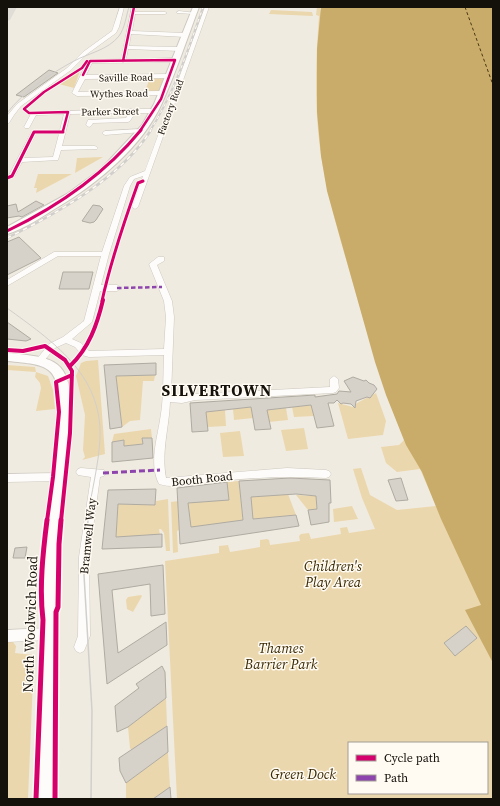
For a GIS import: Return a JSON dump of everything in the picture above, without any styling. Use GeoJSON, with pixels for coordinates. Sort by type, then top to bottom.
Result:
{"type":"FeatureCollection","features":[{"type":"Feature","properties":{"kind":"main road"},"geometry":{"type":"LineString","coordinates":[[7,231],[70,196],[104,171],[140,131],[155,111],[195,10]]}},
{"type":"Feature","properties":{"kind":"main road"},"geometry":{"type":"LineString","coordinates":[[7,357],[40,360]]}},
{"type":"Feature","properties":{"kind":"main road","name":"North Woolwich Road"},"geometry":{"type":"LineString","coordinates":[[40,360],[56,369],[63,381],[65,411],[51,567],[44,799]]}},
{"type":"Feature","properties":{"kind":"street"},"geometry":{"type":"LineString","coordinates":[[7,122],[19,105],[79,62],[87,52],[115,29],[122,7]]}},
{"type":"Feature","properties":{"kind":"street"},"geometry":{"type":"LineString","coordinates":[[122,61],[134,7]]}},
{"type":"Feature","properties":{"kind":"street","name":"Factory Road"},"geometry":{"type":"LineString","coordinates":[[135,207],[207,7]]}},
{"type":"Feature","properties":{"kind":"street"},"geometry":{"type":"LineString","coordinates":[[179,12],[195,10]]}},
{"type":"Feature","properties":{"kind":"street"},"geometry":{"type":"LineString","coordinates":[[133,13],[166,12]]}},
{"type":"Feature","properties":{"kind":"street"},"geometry":{"type":"LineString","coordinates":[[129,32],[160,31],[185,35]]}},
{"type":"Feature","properties":{"kind":"street"},"geometry":{"type":"LineString","coordinates":[[126,47],[180,49]]}},
{"type":"Feature","properties":{"kind":"street"},"geometry":{"type":"LineString","coordinates":[[82,78],[90,62],[175,60]]}},
{"type":"Feature","properties":{"kind":"street","name":"Saville Road"},"geometry":{"type":"LineString","coordinates":[[82,78],[169,76]]}},
{"type":"Feature","properties":{"kind":"street","name":"Wythes Road"},"geometry":{"type":"LineString","coordinates":[[82,78],[76,93],[163,93]]}},
{"type":"Feature","properties":{"kind":"street"},"geometry":{"type":"LineString","coordinates":[[89,125],[90,121],[125,122],[128,120],[133,111]]}},
{"type":"Feature","properties":{"kind":"street","name":"Parker Street"},"geometry":{"type":"LineString","coordinates":[[27,128],[34,113],[155,111]]}},
{"type":"Feature","properties":{"kind":"street"},"geometry":{"type":"LineString","coordinates":[[20,160],[56,159],[68,112]]}},
{"type":"Feature","properties":{"kind":"street"},"geometry":{"type":"LineString","coordinates":[[105,133],[140,131]]}},
{"type":"Feature","properties":{"kind":"street"},"geometry":{"type":"LineString","coordinates":[[7,178],[12,176],[34,132],[63,132]]}},
{"type":"Feature","properties":{"kind":"street"},"geometry":{"type":"LineString","coordinates":[[59,148],[95,148]]}},
{"type":"Feature","properties":{"kind":"street"},"geometry":{"type":"LineString","coordinates":[[40,360],[52,346],[66,339],[88,322],[105,254],[119,208],[129,182],[136,176],[147,172]]}},
{"type":"Feature","properties":{"kind":"street"},"geometry":{"type":"LineString","coordinates":[[7,283],[57,254],[105,254]]}},
{"type":"Feature","properties":{"kind":"street"},"geometry":{"type":"LineString","coordinates":[[161,259],[154,264],[168,301],[170,337],[166,398],[182,400],[195,397],[333,390],[335,388],[334,379]]}},
{"type":"Feature","properties":{"kind":"street"},"geometry":{"type":"LineString","coordinates":[[96,288],[117,288]]}},
{"type":"Feature","properties":{"kind":"street"},"geometry":{"type":"LineString","coordinates":[[66,339],[78,345],[89,354],[168,352]]}},
{"type":"Feature","properties":{"kind":"street","name":"Booth Road"},"geometry":{"type":"LineString","coordinates":[[166,398],[166,421],[163,425],[160,470],[162,481],[165,483],[287,472],[326,474]]}},
{"type":"Feature","properties":{"kind":"street","name":"Bramwell Way"},"geometry":{"type":"LineString","coordinates":[[80,647],[84,636],[84,557],[99,473],[81,472]]}},
{"type":"Feature","properties":{"kind":"street"},"geometry":{"type":"LineString","coordinates":[[7,478],[58,476]]}},
{"type":"Feature","properties":{"kind":"street"},"geometry":{"type":"LineString","coordinates":[[7,636],[49,634]]}},
{"type":"Feature","properties":{"kind":"green space","name":"Thames Barrier Park"},"geometry":{"type":"Polygon","coordinates":[[[317,7],[320,7],[320,13],[321,7],[493,394],[493,799],[177,799],[165,561],[219,553],[219,546],[228,545],[230,552],[260,547],[260,540],[269,540],[270,545],[300,541],[299,536],[301,534],[309,533],[311,539],[341,534],[340,528],[347,527],[349,533],[375,529],[362,498],[353,469],[361,468],[370,495],[397,510],[436,506],[420,469],[397,472],[386,463],[381,447],[399,445],[404,440],[371,345],[329,198],[318,130],[316,73],[319,16],[316,15],[317,7]]]}},
{"type":"Feature","properties":{"kind":"green space"},"geometry":{"type":"Polygon","coordinates":[[[271,10],[312,12],[313,16],[269,14],[271,10]]]}},
{"type":"Feature","properties":{"kind":"green space"},"geometry":{"type":"Polygon","coordinates":[[[75,70],[80,71],[74,88],[55,83],[75,70]]]}},
{"type":"Feature","properties":{"kind":"green space"},"geometry":{"type":"Polygon","coordinates":[[[150,78],[164,78],[159,91],[145,91],[150,78]]]}},
{"type":"Feature","properties":{"kind":"green space"},"geometry":{"type":"Polygon","coordinates":[[[103,157],[75,173],[77,158],[103,157]]]}},
{"type":"Feature","properties":{"kind":"green space"},"geometry":{"type":"Polygon","coordinates":[[[38,174],[72,174],[36,193],[37,188],[34,188],[38,174]]]}},
{"type":"Feature","properties":{"kind":"green space"},"geometry":{"type":"Polygon","coordinates":[[[98,360],[105,454],[82,460],[85,457],[83,450],[85,415],[76,376],[81,363],[98,360]]]}},
{"type":"Feature","properties":{"kind":"green space"},"geometry":{"type":"Polygon","coordinates":[[[7,365],[35,367],[36,372],[7,370],[7,365]]]}},
{"type":"Feature","properties":{"kind":"green space"},"geometry":{"type":"Polygon","coordinates":[[[36,372],[48,376],[53,390],[55,409],[36,411],[41,388],[40,383],[35,377],[36,372]]]}},
{"type":"Feature","properties":{"kind":"green space"},"geometry":{"type":"Polygon","coordinates":[[[155,375],[154,381],[143,381],[140,420],[130,421],[122,427],[116,376],[155,375]]]}},
{"type":"Feature","properties":{"kind":"green space"},"geometry":{"type":"Polygon","coordinates":[[[376,393],[386,421],[383,435],[348,439],[338,403],[353,407],[357,403],[376,393]]]}},
{"type":"Feature","properties":{"kind":"green space"},"geometry":{"type":"Polygon","coordinates":[[[311,405],[314,416],[294,417],[292,407],[311,405]]]}},
{"type":"Feature","properties":{"kind":"green space"},"geometry":{"type":"Polygon","coordinates":[[[251,407],[253,418],[234,420],[233,409],[251,407]]]}},
{"type":"Feature","properties":{"kind":"green space"},"geometry":{"type":"Polygon","coordinates":[[[286,408],[288,420],[269,422],[267,410],[286,408]]]}},
{"type":"Feature","properties":{"kind":"green space"},"geometry":{"type":"Polygon","coordinates":[[[225,410],[226,426],[207,427],[206,412],[225,410]]]}},
{"type":"Feature","properties":{"kind":"green space"},"geometry":{"type":"Polygon","coordinates":[[[304,428],[308,449],[286,451],[281,430],[304,428]]]}},
{"type":"Feature","properties":{"kind":"green space"},"geometry":{"type":"Polygon","coordinates":[[[151,429],[152,438],[143,439],[143,444],[124,446],[124,440],[112,442],[114,434],[151,429]]]}},
{"type":"Feature","properties":{"kind":"green space"},"geometry":{"type":"Polygon","coordinates":[[[240,431],[244,456],[223,457],[220,433],[240,431]]]}},
{"type":"Feature","properties":{"kind":"green space"},"geometry":{"type":"Polygon","coordinates":[[[239,481],[244,534],[191,527],[188,503],[229,499],[227,482],[239,481]]]}},
{"type":"Feature","properties":{"kind":"green space"},"geometry":{"type":"Polygon","coordinates":[[[288,494],[296,515],[253,519],[251,497],[288,494]]]}},
{"type":"Feature","properties":{"kind":"green space"},"geometry":{"type":"Polygon","coordinates":[[[296,495],[316,496],[317,509],[308,510],[296,495]]]}},
{"type":"Feature","properties":{"kind":"green space"},"geometry":{"type":"Polygon","coordinates":[[[168,499],[170,551],[166,551],[164,533],[161,529],[159,529],[160,535],[116,537],[118,504],[155,505],[156,501],[168,499]]]}},
{"type":"Feature","properties":{"kind":"green space"},"geometry":{"type":"Polygon","coordinates":[[[178,501],[178,552],[173,553],[171,502],[178,501]]]}},
{"type":"Feature","properties":{"kind":"green space"},"geometry":{"type":"Polygon","coordinates":[[[352,506],[358,519],[334,522],[333,509],[352,506]]]}},
{"type":"Feature","properties":{"kind":"green space"},"geometry":{"type":"Polygon","coordinates":[[[142,596],[133,612],[127,609],[126,600],[128,597],[142,596]]]}},
{"type":"Feature","properties":{"kind":"green space"},"geometry":{"type":"Polygon","coordinates":[[[7,642],[13,642],[16,646],[15,653],[34,655],[28,799],[7,799],[7,642]]]}},
{"type":"Feature","properties":{"kind":"green space"},"geometry":{"type":"Polygon","coordinates":[[[166,698],[167,726],[132,751],[130,748],[128,727],[166,698]]]}},
{"type":"Feature","properties":{"kind":"green space"},"geometry":{"type":"Polygon","coordinates":[[[168,752],[170,787],[153,799],[126,799],[126,783],[168,752]]]}},
{"type":"Feature","properties":{"kind":"shaded area"},"geometry":{"type":"Polygon","coordinates":[[[321,7],[493,7],[493,663],[465,610],[481,605],[441,519],[422,472],[406,445],[386,395],[375,362],[327,191],[321,156],[317,112],[317,49],[321,7]]]}},
{"type":"Feature","properties":{"kind":"building"},"geometry":{"type":"Polygon","coordinates":[[[49,70],[58,73],[24,97],[16,95],[49,70]]]}},
{"type":"Feature","properties":{"kind":"building"},"geometry":{"type":"Polygon","coordinates":[[[36,201],[44,205],[22,217],[7,218],[7,206],[16,204],[18,212],[36,201]]]}},
{"type":"Feature","properties":{"kind":"building"},"geometry":{"type":"Polygon","coordinates":[[[93,205],[100,206],[103,209],[96,220],[90,223],[82,221],[93,205]]]}},
{"type":"Feature","properties":{"kind":"building"},"geometry":{"type":"Polygon","coordinates":[[[19,237],[41,258],[7,275],[7,242],[19,237]]]}},
{"type":"Feature","properties":{"kind":"building"},"geometry":{"type":"Polygon","coordinates":[[[63,272],[93,272],[89,289],[59,289],[63,272]]]}},
{"type":"Feature","properties":{"kind":"building"},"geometry":{"type":"Polygon","coordinates":[[[7,322],[31,339],[26,341],[7,339],[7,322]]]}},
{"type":"Feature","properties":{"kind":"building"},"geometry":{"type":"Polygon","coordinates":[[[156,363],[156,375],[116,376],[122,427],[110,429],[104,365],[156,363]]]}},
{"type":"Feature","properties":{"kind":"building"},"geometry":{"type":"Polygon","coordinates":[[[353,377],[364,381],[366,380],[377,389],[370,398],[367,397],[356,401],[355,408],[351,404],[341,404],[337,400],[334,403],[328,403],[334,426],[317,428],[311,405],[267,410],[271,429],[255,430],[251,407],[206,412],[208,431],[192,432],[190,403],[315,395],[315,397],[337,394],[339,391],[351,392],[344,381],[353,377]]]}},
{"type":"Feature","properties":{"kind":"building"},"geometry":{"type":"Polygon","coordinates":[[[142,438],[152,438],[153,458],[112,462],[112,442],[124,440],[124,446],[143,444],[142,438]]]}},
{"type":"Feature","properties":{"kind":"building"},"geometry":{"type":"Polygon","coordinates":[[[290,478],[330,480],[331,503],[329,503],[329,522],[311,525],[308,510],[317,509],[316,496],[296,494],[251,497],[253,519],[296,515],[299,526],[180,544],[177,488],[227,482],[229,500],[188,503],[191,527],[243,520],[239,481],[290,478]]]}},
{"type":"Feature","properties":{"kind":"building"},"geometry":{"type":"Polygon","coordinates":[[[401,478],[408,500],[396,501],[388,480],[401,478]]]}},
{"type":"Feature","properties":{"kind":"building"},"geometry":{"type":"Polygon","coordinates":[[[156,489],[155,505],[118,504],[116,537],[162,534],[162,547],[102,549],[108,490],[156,489]]]}},
{"type":"Feature","properties":{"kind":"building"},"geometry":{"type":"Polygon","coordinates":[[[27,547],[25,558],[13,558],[15,548],[27,547]]]}},
{"type":"Feature","properties":{"kind":"building"},"geometry":{"type":"Polygon","coordinates":[[[163,565],[165,614],[151,616],[150,584],[112,590],[118,653],[166,622],[167,645],[107,684],[98,574],[163,565]]]}},
{"type":"Feature","properties":{"kind":"building"},"geometry":{"type":"Polygon","coordinates":[[[466,626],[477,638],[455,656],[444,643],[466,626]]]}},
{"type":"Feature","properties":{"kind":"building"},"geometry":{"type":"Polygon","coordinates":[[[162,666],[165,672],[166,698],[128,727],[117,732],[115,706],[139,688],[136,684],[162,666]]]}},
{"type":"Feature","properties":{"kind":"building"},"geometry":{"type":"Polygon","coordinates":[[[167,726],[168,752],[126,783],[120,771],[119,758],[167,726]]]}},
{"type":"Feature","properties":{"kind":"building"},"geometry":{"type":"Polygon","coordinates":[[[170,787],[171,799],[153,799],[170,787]]]}},
{"type":"Feature","properties":{"kind":"ferry route"},"geometry":{"type":"LineString","coordinates":[[465,7],[493,85]]}},
{"type":"Feature","properties":{"kind":"taxiway"},"geometry":{"type":"LineString","coordinates":[[7,18],[12,7]]}},
{"type":"Feature","properties":{"kind":"tram line"},"geometry":{"type":"LineString","coordinates":[[7,113],[21,97],[47,77],[74,61],[104,48],[115,41],[123,29],[129,7]]}},
{"type":"Feature","properties":{"kind":"tram line"},"geometry":{"type":"LineString","coordinates":[[7,308],[41,333],[71,361],[83,377],[93,395],[98,415],[100,437],[97,468],[87,521]]}},
{"type":"Feature","properties":{"kind":"tram line"},"geometry":{"type":"LineString","coordinates":[[88,520],[84,575],[92,711],[91,799]]}},
{"type":"Feature","properties":{"kind":"railway"},"geometry":{"type":"LineString","coordinates":[[150,131],[159,117],[173,86],[203,7]]}},
{"type":"Feature","properties":{"kind":"railway"},"geometry":{"type":"LineString","coordinates":[[7,238],[66,206],[105,179],[123,164],[151,130]]}},
{"type":"Feature","properties":{"kind":"marked path"},"geometry":{"type":"LineString","coordinates":[[117,288],[162,287]]}},
{"type":"Feature","properties":{"kind":"marked path"},"geometry":{"type":"LineString","coordinates":[[103,473],[160,470]]}},
{"type":"Feature","properties":{"kind":"cycle path"},"geometry":{"type":"LineString","coordinates":[[123,61],[134,7]]}},
{"type":"Feature","properties":{"kind":"cycle path"},"geometry":{"type":"LineString","coordinates":[[7,231],[50,209],[70,196],[90,182],[126,149],[141,131],[158,105],[175,60],[90,61],[83,75]]}},
{"type":"Feature","properties":{"kind":"cycle path"},"geometry":{"type":"LineString","coordinates":[[63,131],[68,112],[29,113],[24,109],[44,92],[82,68],[87,61]]}},
{"type":"Feature","properties":{"kind":"cycle path"},"geometry":{"type":"LineString","coordinates":[[7,178],[12,176],[34,132],[63,132]]}},
{"type":"Feature","properties":{"kind":"cycle path"},"geometry":{"type":"LineString","coordinates":[[70,366],[80,357],[88,345],[94,331],[118,240],[138,183],[143,181]]}},
{"type":"Feature","properties":{"kind":"cycle path"},"geometry":{"type":"LineString","coordinates":[[7,350],[23,351],[45,346],[65,360],[72,371],[70,433],[59,544],[58,607],[56,612],[55,799]]}},
{"type":"Feature","properties":{"kind":"cycle path"},"geometry":{"type":"LineString","coordinates":[[36,799],[43,620],[41,605],[44,542],[53,477],[59,412],[56,382],[72,375]]}},
{"type":"Feature","properties":{"kind":"district","name":"SILVERTOWN"},"geometry":{"type":"Point","coordinates":[217,390]}},
{"type":"Feature","properties":{"kind":"park label","name":"Children's Play Area"},"geometry":{"type":"Point","coordinates":[333,574]}},
{"type":"Feature","properties":{"kind":"park label","name":"Green Dock"},"geometry":{"type":"Point","coordinates":[303,774]}}]}
